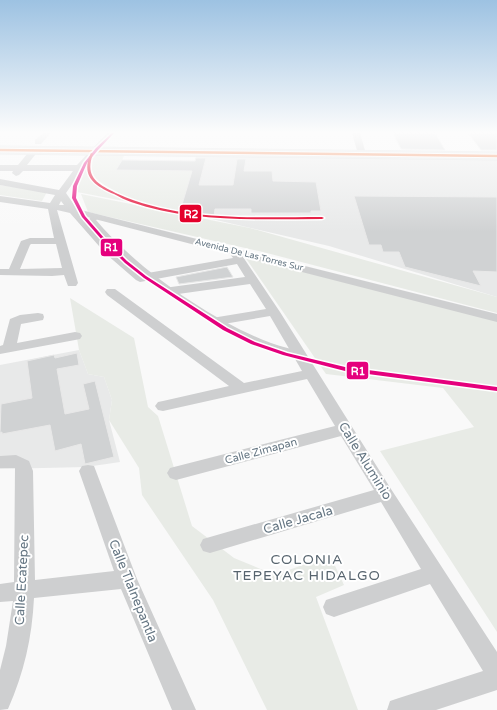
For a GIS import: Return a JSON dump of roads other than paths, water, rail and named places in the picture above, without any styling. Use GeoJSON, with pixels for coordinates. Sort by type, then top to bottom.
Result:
{"type":"FeatureCollection","features":[{"type":"Feature","properties":{"kind":"street"},"geometry":{"type":"LineString","coordinates":[[0,168],[78,168]]}},
{"type":"Feature","properties":{"kind":"street"},"geometry":{"type":"LineString","coordinates":[[0,194],[4,182],[19,168]]}},
{"type":"Feature","properties":{"kind":"street"},"geometry":{"type":"LineString","coordinates":[[72,283],[52,213],[53,206],[78,168]]}},
{"type":"Feature","properties":{"kind":"street"},"geometry":{"type":"LineString","coordinates":[[4,182],[62,193],[76,213],[104,246],[126,268],[171,291],[238,333],[264,344],[300,354]]}},
{"type":"Feature","properties":{"kind":"street","name":"Avenida De Las Torres Sur"},"geometry":{"type":"LineString","coordinates":[[0,199],[53,206],[236,255],[497,318]]}},
{"type":"Feature","properties":{"kind":"street"},"geometry":{"type":"LineString","coordinates":[[96,218],[92,220],[145,277]]}},
{"type":"Feature","properties":{"kind":"street"},"geometry":{"type":"LineString","coordinates":[[13,272],[25,243],[30,241],[61,241]]}},
{"type":"Feature","properties":{"kind":"street"},"geometry":{"type":"LineString","coordinates":[[145,277],[236,255]]}},
{"type":"Feature","properties":{"kind":"street","name":"Calle Aluminio"},"geometry":{"type":"LineString","coordinates":[[236,255],[274,312],[385,494],[497,673]]}},
{"type":"Feature","properties":{"kind":"street"},"geometry":{"type":"LineString","coordinates":[[0,272],[47,273],[69,271]]}},
{"type":"Feature","properties":{"kind":"street"},"geometry":{"type":"LineString","coordinates":[[171,291],[253,280]]}},
{"type":"Feature","properties":{"kind":"street"},"geometry":{"type":"LineString","coordinates":[[111,292],[242,388]]}},
{"type":"Feature","properties":{"kind":"street"},"geometry":{"type":"LineString","coordinates":[[218,321],[274,312]]}},
{"type":"Feature","properties":{"kind":"street"},"geometry":{"type":"LineString","coordinates":[[5,349],[15,322],[20,319],[38,317]]}},
{"type":"Feature","properties":{"kind":"street"},"geometry":{"type":"LineString","coordinates":[[5,349],[75,336]]}},
{"type":"Feature","properties":{"kind":"street"},"geometry":{"type":"LineString","coordinates":[[163,406],[312,373]]}},
{"type":"Feature","properties":{"kind":"street","name":"Calle Zimapan"},"geometry":{"type":"LineString","coordinates":[[176,473],[345,429]]}},
{"type":"Feature","properties":{"kind":"street","name":"Calle Ecatepec"},"geometry":{"type":"LineString","coordinates":[[0,701],[16,660],[24,590],[24,471],[23,465],[8,461]]}},
{"type":"Feature","properties":{"kind":"street","name":"Calle Tlalnepantla"},"geometry":{"type":"LineString","coordinates":[[88,471],[127,579],[184,710]]}},
{"type":"Feature","properties":{"kind":"street","name":"Calle Jacala"},"geometry":{"type":"LineString","coordinates":[[210,545],[385,494]]}},
{"type":"Feature","properties":{"kind":"street"},"geometry":{"type":"LineString","coordinates":[[334,607],[435,573]]}},
{"type":"Feature","properties":{"kind":"street"},"geometry":{"type":"LineString","coordinates":[[0,593],[127,579]]}},
{"type":"Feature","properties":{"kind":"street"},"geometry":{"type":"LineString","coordinates":[[399,710],[497,678]]}},
{"type":"Feature","properties":{"kind":"district","name":"COLONIA TEPEYAC HIDALGO"},"geometry":{"type":"Point","coordinates":[307,568]}}]}
